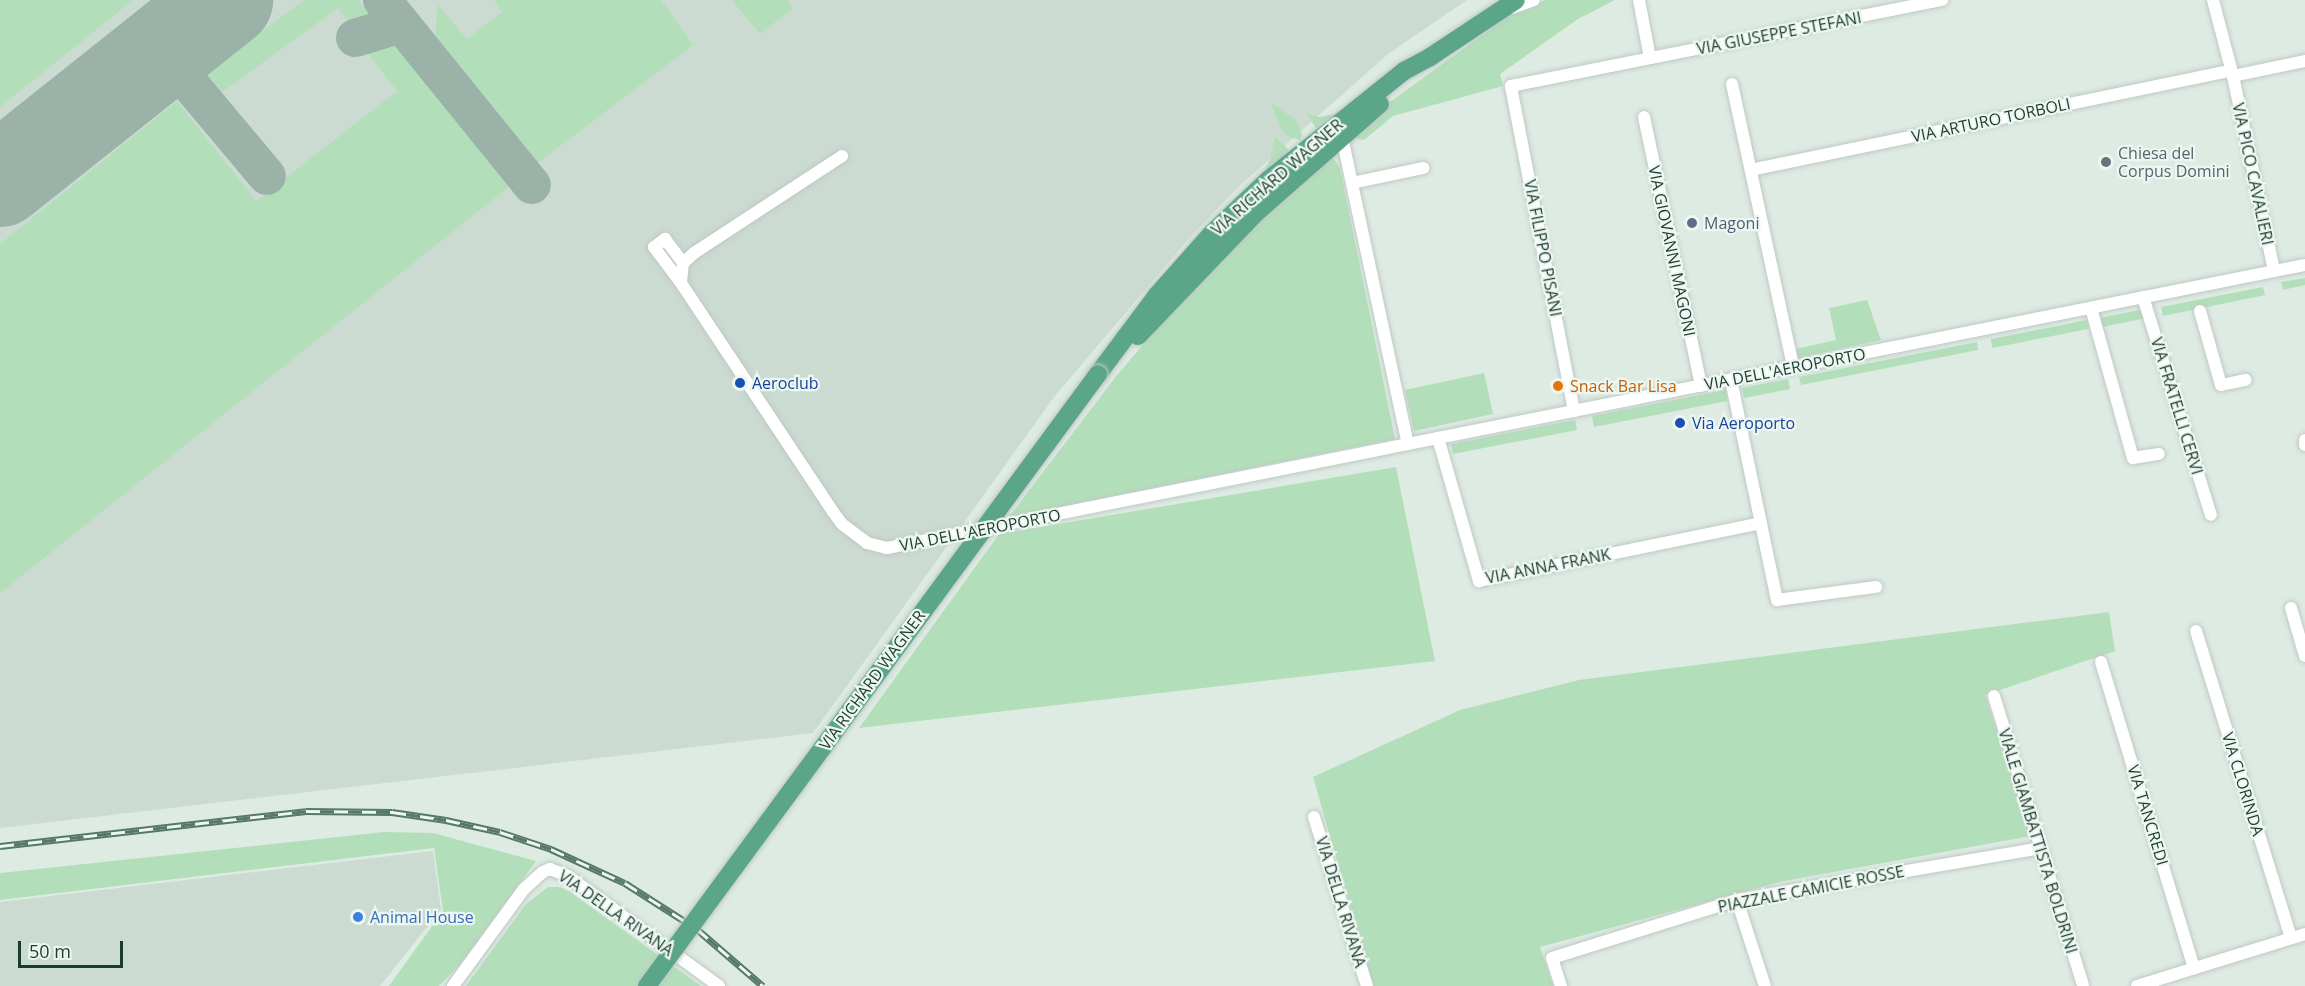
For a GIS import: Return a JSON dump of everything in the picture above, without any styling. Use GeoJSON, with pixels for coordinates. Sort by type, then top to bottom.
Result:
{"type":"FeatureCollection","features":[{"type":"Feature","properties":{"kind":"main road","name":"VIA RICHARD WAGNER"},"geometry":{"type":"LineString","coordinates":[[647,986],[1156,295],[1236,210],[1308,147],[1404,71],[1430,57],[1510,4]]}},
{"type":"Feature","properties":{"kind":"main road","name":"VIA RICHARD WAGNER"},"geometry":{"type":"LineString","coordinates":[[1098,374],[1256,213],[1407,81],[1430,57]]}},
{"type":"Feature","properties":{"kind":"street"},"geometry":{"type":"LineString","coordinates":[[1510,4],[1534,0]]}},
{"type":"Feature","properties":{"kind":"street"},"geometry":{"type":"LineString","coordinates":[[1639,0],[1650,58]]}},
{"type":"Feature","properties":{"kind":"street","name":"VIA GIUSEPPE STEFANI"},"geometry":{"type":"LineString","coordinates":[[1511,86],[1943,0]]}},
{"type":"Feature","properties":{"kind":"street","name":"VIA PICO CAVALIERI"},"geometry":{"type":"LineString","coordinates":[[2213,0],[2232,73],[2274,271]]}},
{"type":"Feature","properties":{"kind":"street"},"geometry":{"type":"LineString","coordinates":[[2232,73],[2305,61]]}},
{"type":"Feature","properties":{"kind":"street","name":"VIA ARTURO TORBOLI"},"geometry":{"type":"LineString","coordinates":[[1750,170],[2232,73]]}},
{"type":"Feature","properties":{"kind":"street"},"geometry":{"type":"LineString","coordinates":[[1732,84],[1793,367]]}},
{"type":"Feature","properties":{"kind":"street","name":"VIA FILIPPO PISANI"},"geometry":{"type":"LineString","coordinates":[[1511,86],[1574,411]]}},
{"type":"Feature","properties":{"kind":"street","name":"VIA GIOVANNI MAGONI"},"geometry":{"type":"LineString","coordinates":[[1644,117],[1701,386]]}},
{"type":"Feature","properties":{"kind":"street"},"geometry":{"type":"LineString","coordinates":[[1342,137],[1408,444]]}},
{"type":"Feature","properties":{"kind":"street"},"geometry":{"type":"LineString","coordinates":[[681,283],[683,263],[694,253],[842,156]]}},
{"type":"Feature","properties":{"kind":"street"},"geometry":{"type":"LineString","coordinates":[[1352,183],[1423,168]]}},
{"type":"Feature","properties":{"kind":"street","name":"VIA DELL'AEROPORTO"},"geometry":{"type":"LineString","coordinates":[[683,263],[665,239],[654,247],[681,283],[833,512],[854,535],[877,547],[914,543],[2305,265]]}},
{"type":"Feature","properties":{"kind":"street","name":"VIA FRATELLI CERVI"},"geometry":{"type":"LineString","coordinates":[[2143,297],[2211,515]]}},
{"type":"Feature","properties":{"kind":"street"},"geometry":{"type":"LineString","coordinates":[[2091,308],[2133,458],[2159,454]]}},
{"type":"Feature","properties":{"kind":"street"},"geometry":{"type":"LineString","coordinates":[[2200,311],[2221,385],[2245,380]]}},
{"type":"Feature","properties":{"kind":"street"},"geometry":{"type":"LineString","coordinates":[[1731,380],[1777,600],[1876,587]]}},
{"type":"Feature","properties":{"kind":"street","name":"VIA ANNA FRANK"},"geometry":{"type":"LineString","coordinates":[[1438,438],[1479,581],[1761,523]]}},
{"type":"Feature","properties":{"kind":"street"},"geometry":{"type":"LineString","coordinates":[[2291,608],[2305,656]]}},
{"type":"Feature","properties":{"kind":"street","name":"VIA CLORINDA"},"geometry":{"type":"LineString","coordinates":[[2196,630],[2291,938]]}},
{"type":"Feature","properties":{"kind":"street","name":"VIA TANCREDI"},"geometry":{"type":"LineString","coordinates":[[2101,662],[2194,968]]}},
{"type":"Feature","properties":{"kind":"street","name":"VIALE GIAMBATTISTA BOLDRINI"},"geometry":{"type":"LineString","coordinates":[[1994,696],[2083,986]]}},
{"type":"Feature","properties":{"kind":"street","name":"VIA DELLA RIVANA"},"geometry":{"type":"LineString","coordinates":[[1314,817],[1367,986]]}},
{"type":"Feature","properties":{"kind":"street","name":"PIAZZALE CAMICIE ROSSE"},"geometry":{"type":"LineString","coordinates":[[1561,986],[1552,958],[1737,900],[2041,848]]}},
{"type":"Feature","properties":{"kind":"street","name":"VIA DELLA RIVANA"},"geometry":{"type":"LineString","coordinates":[[453,986],[524,889],[543,872],[550,869],[568,876],[719,986]]}},
{"type":"Feature","properties":{"kind":"street"},"geometry":{"type":"LineString","coordinates":[[1737,900],[1766,986]]}},
{"type":"Feature","properties":{"kind":"street"},"geometry":{"type":"LineString","coordinates":[[2137,986],[2305,934]]}},
{"type":"Feature","properties":{"kind":"street"},"geometry":{"type":"LineString","coordinates":[[448,986],[461,975]]}},
{"type":"Feature","properties":{"kind":"shaded area"},"geometry":{"type":"Polygon","coordinates":[[[0,0],[1467,0],[1388,54],[1236,189],[1185,243],[1054,397],[813,733],[0,828],[0,0]]]}},
{"type":"Feature","properties":{"kind":"shaded area"},"geometry":{"type":"Polygon","coordinates":[[[433,851],[441,909],[380,986],[0,986],[0,902],[433,851]]]}},
{"type":"Feature","properties":{"kind":"green space"},"geometry":{"type":"Polygon","coordinates":[[[0,0],[133,0],[0,107],[0,0]]]}},
{"type":"Feature","properties":{"kind":"green space"},"geometry":{"type":"Polygon","coordinates":[[[304,0],[358,0],[370,17],[354,29],[338,8],[218,95],[203,75],[304,0]]]}},
{"type":"Feature","properties":{"kind":"green space"},"geometry":{"type":"Polygon","coordinates":[[[494,0],[661,0],[693,45],[538,163],[435,35],[438,5],[467,39],[502,12],[494,0]]]}},
{"type":"Feature","properties":{"kind":"green space"},"geometry":{"type":"Polygon","coordinates":[[[732,0],[787,0],[793,8],[760,34],[732,0]]]}},
{"type":"Feature","properties":{"kind":"green space"},"geometry":{"type":"Polygon","coordinates":[[[1545,0],[1615,0],[1578,19],[1500,74],[1503,86],[1393,116],[1364,140],[1357,139],[1355,133],[1361,123],[1510,15],[1528,10],[1545,0]]]}},
{"type":"Feature","properties":{"kind":"green space"},"geometry":{"type":"Polygon","coordinates":[[[399,41],[510,186],[0,593],[0,244],[177,101],[256,201],[397,91],[366,51],[399,41]]]}},
{"type":"Feature","properties":{"kind":"green space"},"geometry":{"type":"Polygon","coordinates":[[[1270,102],[1296,120],[1302,135],[1300,140],[1289,137],[1283,132],[1270,102]]]}},
{"type":"Feature","properties":{"kind":"green space"},"geometry":{"type":"Polygon","coordinates":[[[1307,114],[1319,117],[1336,114],[1317,130],[1307,114]]]}},
{"type":"Feature","properties":{"kind":"green space"},"geometry":{"type":"Polygon","coordinates":[[[1275,137],[1291,152],[1260,179],[1271,158],[1275,137]]]}},
{"type":"Feature","properties":{"kind":"green space"},"geometry":{"type":"Polygon","coordinates":[[[1326,157],[1334,159],[1340,168],[1395,439],[1009,517],[1117,375],[1225,250],[1326,157]]]}},
{"type":"Feature","properties":{"kind":"green space"},"geometry":{"type":"Polygon","coordinates":[[[2305,278],[2305,285],[2283,290],[2281,282],[2305,278]]]}},
{"type":"Feature","properties":{"kind":"green space"},"geometry":{"type":"Polygon","coordinates":[[[2263,287],[2265,295],[2163,316],[2161,307],[2263,287]]]}},
{"type":"Feature","properties":{"kind":"green space"},"geometry":{"type":"Polygon","coordinates":[[[1867,300],[1881,340],[1799,358],[1796,349],[1836,340],[1829,308],[1867,300]]]}},
{"type":"Feature","properties":{"kind":"green space"},"geometry":{"type":"Polygon","coordinates":[[[2144,309],[2146,318],[2102,327],[2100,318],[2144,309]]]}},
{"type":"Feature","properties":{"kind":"green space"},"geometry":{"type":"Polygon","coordinates":[[[2087,320],[2088,329],[1992,348],[1991,339],[2087,320]]]}},
{"type":"Feature","properties":{"kind":"green space"},"geometry":{"type":"Polygon","coordinates":[[[1977,342],[1978,350],[1801,385],[1799,377],[1977,342]]]}},
{"type":"Feature","properties":{"kind":"green space"},"geometry":{"type":"Polygon","coordinates":[[[1484,373],[1493,414],[1414,431],[1405,390],[1484,373]]]}},
{"type":"Feature","properties":{"kind":"green space"},"geometry":{"type":"Polygon","coordinates":[[[1788,379],[1790,389],[1744,398],[1742,388],[1788,379]]]}},
{"type":"Feature","properties":{"kind":"green space"},"geometry":{"type":"Polygon","coordinates":[[[1726,390],[1727,401],[1594,427],[1592,416],[1726,390]]]}},
{"type":"Feature","properties":{"kind":"green space"},"geometry":{"type":"Polygon","coordinates":[[[1575,420],[1577,430],[1453,454],[1451,444],[1575,420]]]}},
{"type":"Feature","properties":{"kind":"green space"},"geometry":{"type":"Polygon","coordinates":[[[1396,467],[1435,661],[859,728],[999,534],[1396,467]]]}},
{"type":"Feature","properties":{"kind":"green space"},"geometry":{"type":"Polygon","coordinates":[[[2109,612],[2115,651],[1985,695],[2031,836],[1784,881],[1540,947],[1553,986],[1373,986],[1313,777],[1460,710],[1579,680],[2109,612]]]}},
{"type":"Feature","properties":{"kind":"green space"},"geometry":{"type":"Polygon","coordinates":[[[384,832],[433,833],[536,861],[462,962],[439,986],[389,986],[443,911],[434,848],[0,900],[0,873],[384,832]]]}},
{"type":"Feature","properties":{"kind":"green space"},"geometry":{"type":"Polygon","coordinates":[[[548,887],[560,887],[570,892],[701,986],[466,986],[526,904],[548,887]]]}},
{"type":"Feature","properties":{"kind":"taxiway"},"geometry":{"type":"LineString","coordinates":[[382,0],[532,185]]}},
{"type":"Feature","properties":{"kind":"taxiway"},"geometry":{"type":"LineString","coordinates":[[355,38],[401,24]]}},
{"type":"Feature","properties":{"kind":"taxiway"},"geometry":{"type":"LineString","coordinates":[[162,51],[267,176]]}},
{"type":"Feature","properties":{"kind":"runway"},"geometry":{"type":"LineString","coordinates":[[0,180],[226,0]]}},
{"type":"Feature","properties":{"kind":"railway"},"geometry":{"type":"LineString","coordinates":[[0,846],[306,811],[392,812],[446,820],[500,832],[551,849],[625,883],[697,929],[763,986]]}},
{"type":"Feature","properties":{"kind":"place","name":"Chiesa del Corpus Domini"},"geometry":{"type":"Point","coordinates":[2106,162]}},
{"type":"Feature","properties":{"kind":"place","name":"Magoni"},"geometry":{"type":"Point","coordinates":[1692,223]}},
{"type":"Feature","properties":{"kind":"place","name":"Aeroclub"},"geometry":{"type":"Point","coordinates":[740,383]}},
{"type":"Feature","properties":{"kind":"place","name":"Snack Bar Lisa"},"geometry":{"type":"Point","coordinates":[1558,386]}},
{"type":"Feature","properties":{"kind":"place","name":"Via Aeroporto"},"geometry":{"type":"Point","coordinates":[1680,423]}},
{"type":"Feature","properties":{"kind":"place","name":"Animal House"},"geometry":{"type":"Point","coordinates":[358,917]}}]}
